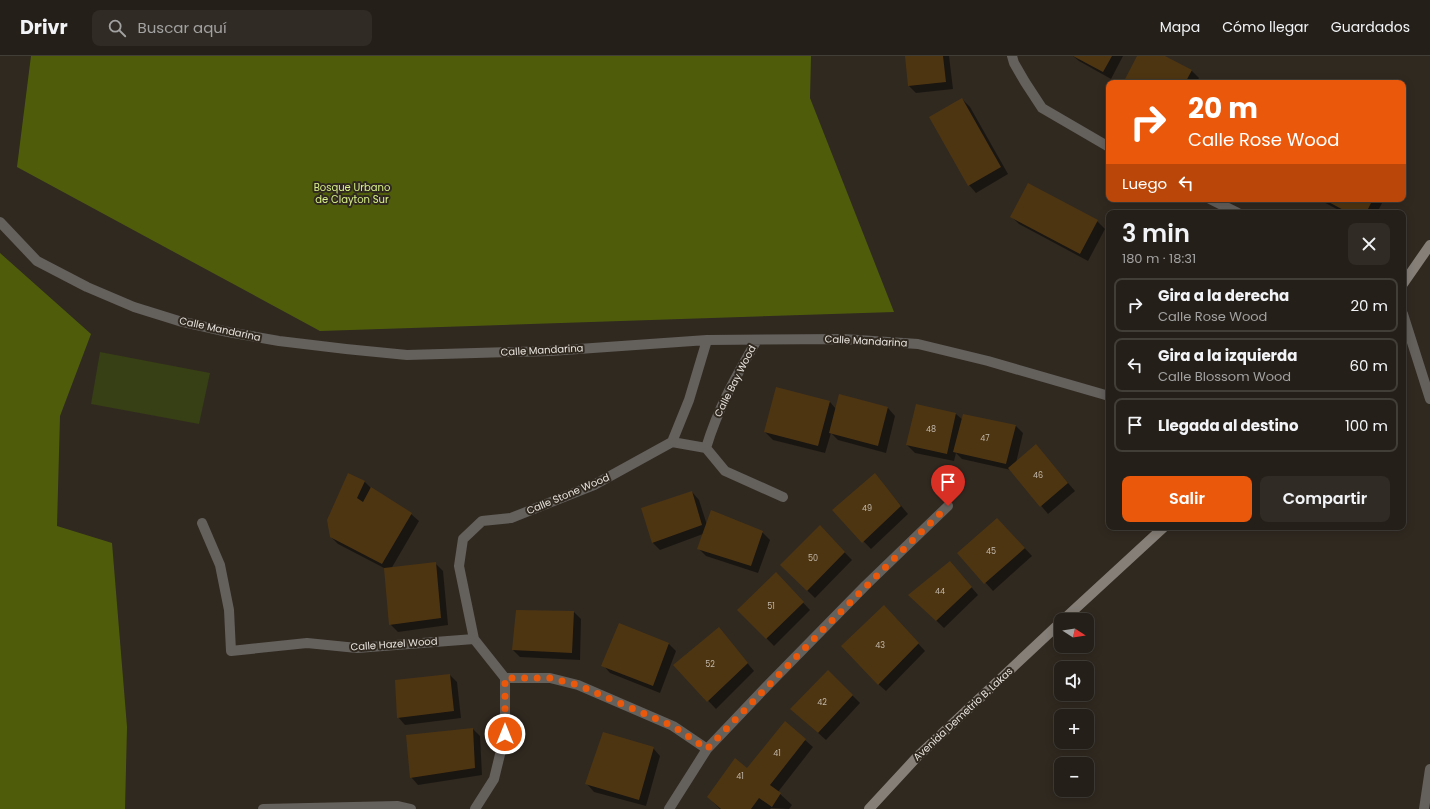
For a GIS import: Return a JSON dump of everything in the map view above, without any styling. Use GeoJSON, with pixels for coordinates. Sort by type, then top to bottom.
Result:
{"type":"FeatureCollection","features":[{"type":"Feature","properties":{"kind":"street"},"geometry":{"type":"LineString","coordinates":[[1012,56],[1014,63],[1042,108],[1106,145]]}},
{"type":"Feature","properties":{"kind":"street"},"geometry":{"type":"LineString","coordinates":[[1216,202],[1232,210]]}},
{"type":"Feature","properties":{"kind":"street","name":"Calle Mandarina"},"geometry":{"type":"LineString","coordinates":[[0,222],[37,261],[87,287],[134,307],[179,321],[279,341],[407,355],[550,351],[707,340],[843,339],[918,344],[988,361],[1106,395]]}},
{"type":"Feature","properties":{"kind":"street"},"geometry":{"type":"LineString","coordinates":[[1406,280],[1430,245]]}},
{"type":"Feature","properties":{"kind":"street"},"geometry":{"type":"LineString","coordinates":[[1406,323],[1430,399]]}},
{"type":"Feature","properties":{"kind":"street"},"geometry":{"type":"LineString","coordinates":[[707,340],[689,400],[672,442],[706,448],[725,470],[783,497]]}},
{"type":"Feature","properties":{"kind":"street","name":"Calle Bay Wood"},"geometry":{"type":"LineString","coordinates":[[706,448],[712,426],[721,406],[757,340]]}},
{"type":"Feature","properties":{"kind":"street","name":"Calle Stone Wood"},"geometry":{"type":"LineString","coordinates":[[474,639],[459,566],[463,540],[482,521],[511,518],[594,485],[672,442]]}},
{"type":"Feature","properties":{"kind":"street"},"geometry":{"type":"LineString","coordinates":[[668,809],[707,749],[866,585],[948,506]]}},
{"type":"Feature","properties":{"kind":"street","name":"Calle Hazel Wood"},"geometry":{"type":"LineString","coordinates":[[202,523],[220,565],[229,610],[231,651],[307,643],[357,648],[474,639]]}},
{"type":"Feature","properties":{"kind":"street","name":"Avenida Demetrio B. Lakas"},"geometry":{"type":"LineString","coordinates":[[1071,613],[1161,530]]}},
{"type":"Feature","properties":{"kind":"street","name":"Avenida Demetrio B. Lakas"},"geometry":{"type":"LineString","coordinates":[[869,809],[917,757],[1054,629]]}},
{"type":"Feature","properties":{"kind":"street"},"geometry":{"type":"LineString","coordinates":[[474,639],[505,678],[505,734],[494,778],[475,809]]}},
{"type":"Feature","properties":{"kind":"street"},"geometry":{"type":"LineString","coordinates":[[505,678],[550,678],[578,685],[673,726],[707,749]]}},
{"type":"Feature","properties":{"kind":"street"},"geometry":{"type":"LineString","coordinates":[[1424,809],[1430,769]]}},
{"type":"Feature","properties":{"kind":"street"},"geometry":{"type":"LineString","coordinates":[[264,809],[398,806],[411,809]]}},
{"type":"Feature","properties":{"kind":"green space","name":"Bosque Urbano de Clayton Sur"},"geometry":{"type":"Polygon","coordinates":[[[31,56],[811,56],[810,98],[894,312],[320,331],[17,167],[31,56]]]}},
{"type":"Feature","properties":{"kind":"green space"},"geometry":{"type":"Polygon","coordinates":[[[0,253],[91,334],[60,416],[57,526],[112,543],[127,727],[125,809],[0,809],[0,253]]]}},
{"type":"Feature","properties":{"kind":"green space"},"geometry":{"type":"Polygon","coordinates":[[[100,352],[210,373],[199,424],[91,404],[100,352]]]}},
{"type":"Feature","properties":{"kind":"building"},"geometry":{"type":"Polygon","coordinates":[[[905,56],[943,56],[946,82],[908,86],[905,56]]]}},
{"type":"Feature","properties":{"kind":"building"},"geometry":{"type":"Polygon","coordinates":[[[1073,56],[1112,56],[1103,72],[1073,56]]]}},
{"type":"Feature","properties":{"kind":"building"},"geometry":{"type":"Polygon","coordinates":[[[1137,56],[1165,56],[1192,70],[1187,80],[1125,80],[1137,56]]]}},
{"type":"Feature","properties":{"kind":"building"},"geometry":{"type":"Polygon","coordinates":[[[962,98],[1001,167],[968,186],[929,117],[962,98]]]}},
{"type":"Feature","properties":{"kind":"building"},"geometry":{"type":"Polygon","coordinates":[[[1028,183],[1098,220],[1080,254],[1010,217],[1028,183]]]}},
{"type":"Feature","properties":{"kind":"building"},"geometry":{"type":"Polygon","coordinates":[[[1329,202],[1372,202],[1368,210],[1343,210],[1329,202]]]}},
{"type":"Feature","properties":{"kind":"building"},"geometry":{"type":"Polygon","coordinates":[[[776,387],[830,401],[818,446],[764,432],[776,387]]]}},
{"type":"Feature","properties":{"kind":"building"},"geometry":{"type":"Polygon","coordinates":[[[839,394],[888,407],[878,446],[829,433],[839,394]]]}},
{"type":"Feature","properties":{"kind":"building"},"geometry":{"type":"Polygon","coordinates":[[[916,404],[956,413],[947,454],[906,445],[916,404]]]}},
{"type":"Feature","properties":{"kind":"building"},"geometry":{"type":"Polygon","coordinates":[[[963,414],[1016,425],[1006,464],[953,452],[963,414]]]}},
{"type":"Feature","properties":{"kind":"building"},"geometry":{"type":"Polygon","coordinates":[[[1036,444],[1068,483],[1040,507],[1008,468],[1036,444]]]}},
{"type":"Feature","properties":{"kind":"building"},"geometry":{"type":"Polygon","coordinates":[[[348,473],[365,481],[357,498],[363,502],[371,487],[412,513],[382,564],[330,537],[327,520],[348,473]]]}},
{"type":"Feature","properties":{"kind":"building"},"geometry":{"type":"Polygon","coordinates":[[[875,473],[901,506],[862,543],[832,510],[875,473]]]}},
{"type":"Feature","properties":{"kind":"building"},"geometry":{"type":"Polygon","coordinates":[[[692,491],[702,525],[652,543],[641,508],[692,491]]]}},
{"type":"Feature","properties":{"kind":"building"},"geometry":{"type":"Polygon","coordinates":[[[711,510],[763,531],[751,566],[697,549],[711,510]]]}},
{"type":"Feature","properties":{"kind":"building"},"geometry":{"type":"Polygon","coordinates":[[[997,518],[1025,548],[984,584],[957,553],[997,518]]]}},
{"type":"Feature","properties":{"kind":"building"},"geometry":{"type":"Polygon","coordinates":[[[820,525],[845,552],[807,591],[780,565],[820,525]]]}},
{"type":"Feature","properties":{"kind":"building"},"geometry":{"type":"Polygon","coordinates":[[[950,561],[972,587],[936,621],[908,595],[950,561]]]}},
{"type":"Feature","properties":{"kind":"building"},"geometry":{"type":"Polygon","coordinates":[[[436,562],[441,618],[389,625],[384,568],[436,562]]]}},
{"type":"Feature","properties":{"kind":"building"},"geometry":{"type":"Polygon","coordinates":[[[776,572],[804,602],[766,639],[737,610],[776,572]]]}},
{"type":"Feature","properties":{"kind":"building"},"geometry":{"type":"Polygon","coordinates":[[[884,605],[919,643],[878,685],[841,646],[884,605]]]}},
{"type":"Feature","properties":{"kind":"building"},"geometry":{"type":"Polygon","coordinates":[[[516,610],[574,611],[572,653],[512,650],[516,610]]]}},
{"type":"Feature","properties":{"kind":"building"},"geometry":{"type":"Polygon","coordinates":[[[619,623],[669,643],[653,686],[601,666],[619,623]]]}},
{"type":"Feature","properties":{"kind":"building"},"geometry":{"type":"Polygon","coordinates":[[[719,627],[748,663],[707,702],[673,665],[719,627]]]}},
{"type":"Feature","properties":{"kind":"building"},"geometry":{"type":"Polygon","coordinates":[[[828,670],[853,695],[818,733],[790,709],[828,670]]]}},
{"type":"Feature","properties":{"kind":"building"},"geometry":{"type":"Polygon","coordinates":[[[450,674],[454,711],[397,718],[395,680],[450,674]]]}},
{"type":"Feature","properties":{"kind":"building"},"geometry":{"type":"Polygon","coordinates":[[[785,721],[806,739],[770,785],[781,793],[772,807],[759,798],[751,809],[721,809],[707,797],[735,758],[747,768],[785,721]]]}},
{"type":"Feature","properties":{"kind":"building"},"geometry":{"type":"Polygon","coordinates":[[[473,728],[475,768],[410,778],[406,735],[473,728]]]}},
{"type":"Feature","properties":{"kind":"building"},"geometry":{"type":"Polygon","coordinates":[[[603,732],[654,747],[639,800],[585,784],[603,732]]]}},
{"type":"Feature","properties":{"kind":"route"},"geometry":{"type":"LineString","coordinates":[[505,734],[505,678],[550,678],[578,685],[673,726],[707,749],[866,585],[948,506]]}}]}
